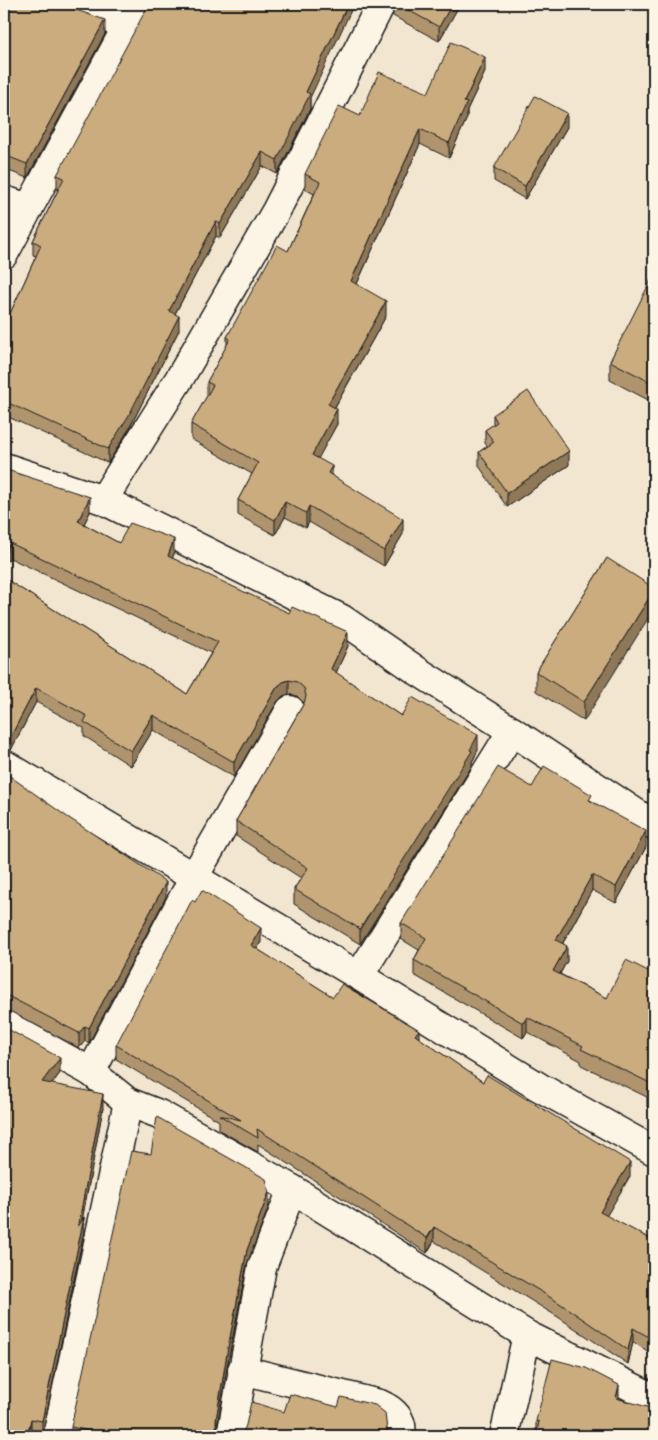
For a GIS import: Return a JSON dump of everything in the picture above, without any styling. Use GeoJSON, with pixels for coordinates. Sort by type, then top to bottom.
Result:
{"type":"FeatureCollection","features":[{"type":"Feature","properties":{"kind":"street"},"geometry":{"type":"LineString","coordinates":[[4,254],[133,14],[64,4]]}},
{"type":"Feature","properties":{"kind":"street"},"geometry":{"type":"LineString","coordinates":[[103,500],[181,376],[276,211],[381,4]]}},
{"type":"Feature","properties":{"kind":"street"},"geometry":{"type":"LineString","coordinates":[[4,200],[29,208]]}},
{"type":"Feature","properties":{"kind":"street"},"geometry":{"type":"LineString","coordinates":[[4,467],[103,500],[342,619],[419,672],[654,825]]}},
{"type":"Feature","properties":{"kind":"street"},"geometry":{"type":"LineString","coordinates":[[91,1072],[194,877],[290,710]]}},
{"type":"Feature","properties":{"kind":"street"},"geometry":{"type":"LineString","coordinates":[[359,976],[512,731]]}},
{"type":"Feature","properties":{"kind":"street"},"geometry":{"type":"LineString","coordinates":[[4,764],[359,976],[539,1087],[654,1151]]}},
{"type":"Feature","properties":{"kind":"street"},"geometry":{"type":"LineString","coordinates":[[4,1024],[91,1072],[128,1102],[159,1114],[292,1189],[527,1336],[654,1398]]}},
{"type":"Feature","properties":{"kind":"street"},"geometry":{"type":"LineString","coordinates":[[57,1436],[128,1102]]}},
{"type":"Feature","properties":{"kind":"street"},"geometry":{"type":"LineString","coordinates":[[231,1436],[262,1266],[292,1189]]}},
{"type":"Feature","properties":{"kind":"street"},"geometry":{"type":"LineString","coordinates":[[504,1436],[527,1336]]}},
{"type":"Feature","properties":{"kind":"street"},"geometry":{"type":"LineString","coordinates":[[242,1370],[380,1404],[393,1410],[398,1419],[401,1436]]}},
{"type":"Feature","properties":{"kind":"building"},"geometry":{"type":"Polygon","coordinates":[[[4,4],[59,4],[105,20],[27,164],[4,155],[4,4]]]}},
{"type":"Feature","properties":{"kind":"building"},"geometry":{"type":"Polygon","coordinates":[[[149,4],[348,4],[306,92],[310,94],[277,160],[262,152],[220,224],[216,221],[169,311],[179,316],[129,415],[108,449],[4,401],[4,327],[41,245],[33,241],[64,178],[57,175],[149,4]]]}},
{"type":"Feature","properties":{"kind":"building"},"geometry":{"type":"Polygon","coordinates":[[[397,4],[452,4],[439,27],[397,4]]]}},
{"type":"Feature","properties":{"kind":"building"},"geometry":{"type":"Polygon","coordinates":[[[451,42],[485,57],[464,102],[467,103],[449,143],[420,129],[351,281],[386,301],[328,404],[337,409],[312,455],[332,466],[328,473],[403,519],[384,551],[309,506],[306,513],[285,502],[275,520],[238,500],[258,463],[191,424],[213,385],[207,382],[230,339],[227,337],[277,245],[288,251],[320,182],[305,174],[339,106],[360,116],[379,72],[428,93],[451,42]]]}},
{"type":"Feature","properties":{"kind":"building"},"geometry":{"type":"Polygon","coordinates":[[[535,96],[567,113],[525,186],[494,168],[535,96]]]}},
{"type":"Feature","properties":{"kind":"building"},"geometry":{"type":"Polygon","coordinates":[[[654,277],[654,384],[610,361],[654,277]]]}},
{"type":"Feature","properties":{"kind":"building"},"geometry":{"type":"Polygon","coordinates":[[[528,391],[569,451],[507,493],[479,452],[494,442],[485,430],[497,422],[493,415],[528,391]]]}},
{"type":"Feature","properties":{"kind":"building"},"geometry":{"type":"Polygon","coordinates":[[[4,469],[90,497],[78,521],[119,543],[130,523],[174,539],[168,556],[289,613],[292,607],[348,632],[331,669],[401,716],[412,697],[478,735],[470,750],[472,751],[360,929],[294,889],[308,868],[236,821],[304,703],[306,696],[304,688],[297,682],[289,680],[277,687],[234,762],[153,715],[131,751],[84,722],[87,716],[36,688],[11,736],[4,734],[4,578],[187,694],[218,642],[10,543],[8,546],[4,545],[4,469]]]}},
{"type":"Feature","properties":{"kind":"building"},"geometry":{"type":"Polygon","coordinates":[[[607,558],[654,588],[654,590],[584,702],[536,672],[607,558]]]}},
{"type":"Feature","properties":{"kind":"building"},"geometry":{"type":"Polygon","coordinates":[[[544,766],[592,795],[589,800],[646,831],[616,887],[592,875],[556,940],[567,946],[553,971],[607,998],[626,960],[654,974],[654,1095],[647,1091],[652,1084],[581,1049],[583,1046],[527,1017],[523,1023],[414,960],[426,938],[401,923],[498,767],[532,787],[544,766]]]}},
{"type":"Feature","properties":{"kind":"building"},"geometry":{"type":"Polygon","coordinates":[[[4,772],[66,816],[166,882],[89,1028],[85,1026],[79,1033],[4,994],[4,772]]]}},
{"type":"Feature","properties":{"kind":"building"},"geometry":{"type":"Polygon","coordinates":[[[202,890],[261,928],[251,945],[333,997],[342,984],[419,1030],[415,1035],[483,1082],[487,1075],[630,1162],[600,1212],[654,1241],[654,1340],[633,1328],[628,1350],[558,1302],[434,1227],[427,1238],[257,1129],[258,1138],[219,1115],[241,1120],[116,1045],[192,900],[195,902],[202,890]]]}},
{"type":"Feature","properties":{"kind":"building"},"geometry":{"type":"Polygon","coordinates":[[[4,1027],[60,1058],[42,1082],[103,1094],[78,1227],[84,1217],[42,1421],[31,1419],[27,1436],[4,1436],[4,1027]]]}},
{"type":"Feature","properties":{"kind":"building"},"geometry":{"type":"Polygon","coordinates":[[[157,1117],[266,1179],[269,1192],[247,1250],[227,1353],[216,1420],[216,1428],[221,1435],[225,1436],[88,1436],[90,1431],[71,1427],[131,1151],[151,1154],[157,1117]]]}},
{"type":"Feature","properties":{"kind":"building"},"geometry":{"type":"Polygon","coordinates":[[[552,1359],[586,1368],[619,1385],[616,1398],[654,1409],[654,1436],[536,1436],[539,1422],[536,1421],[552,1359]]]}},
{"type":"Feature","properties":{"kind":"building"},"geometry":{"type":"Polygon","coordinates":[[[290,1394],[338,1407],[341,1397],[375,1405],[385,1413],[387,1430],[385,1436],[237,1436],[243,1433],[251,1402],[284,1412],[290,1394]]]}}]}
